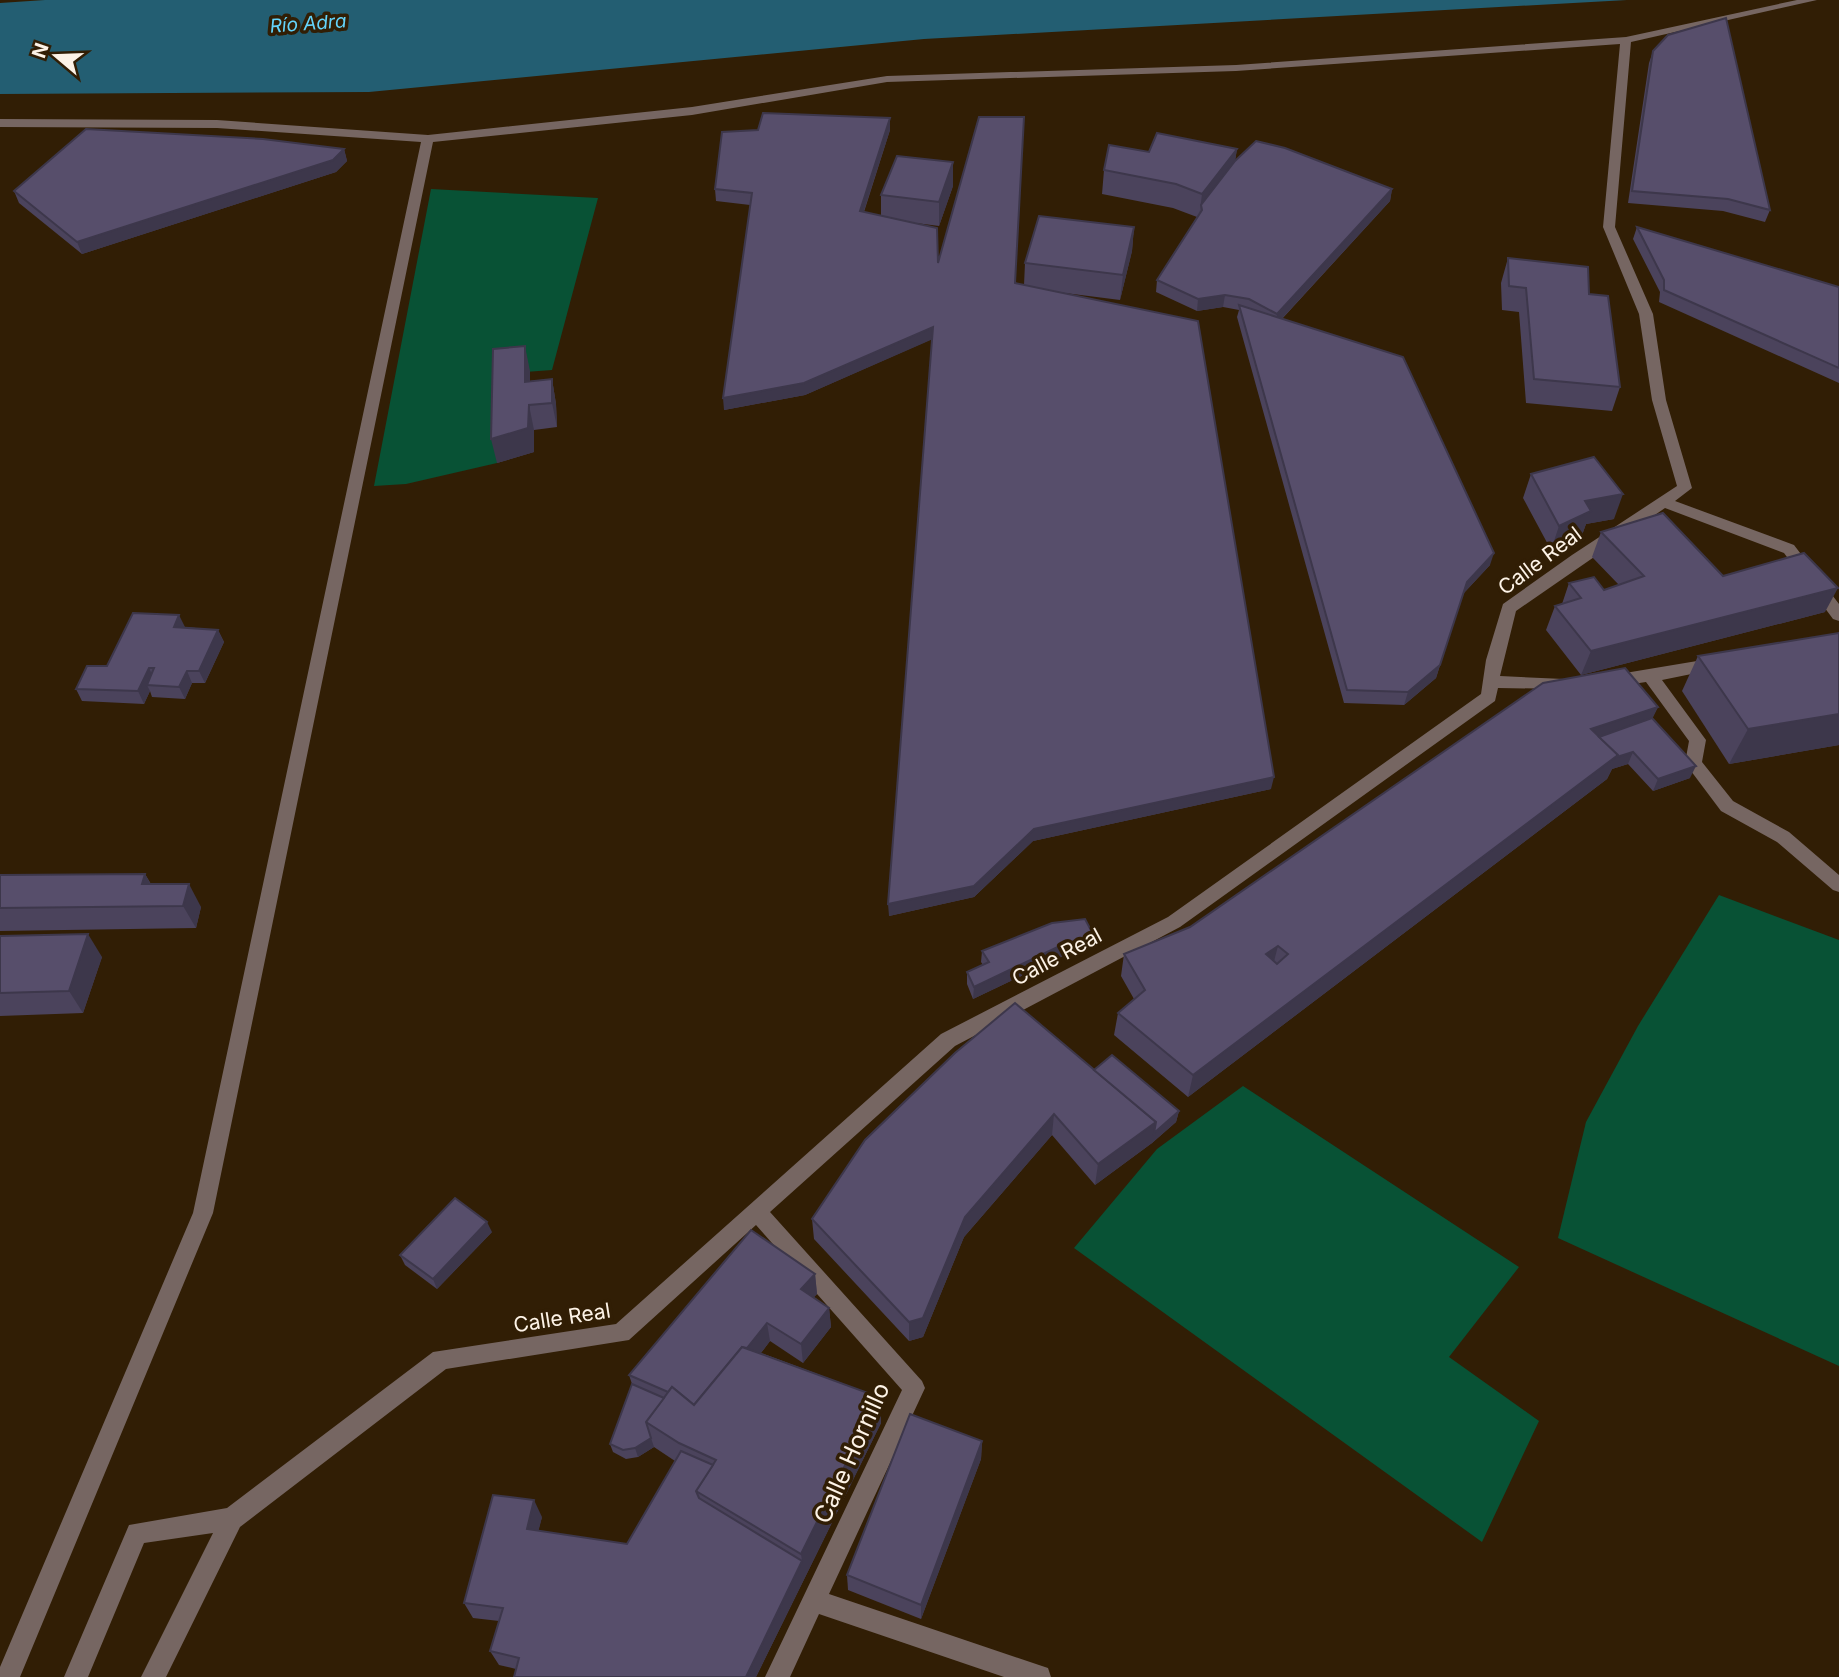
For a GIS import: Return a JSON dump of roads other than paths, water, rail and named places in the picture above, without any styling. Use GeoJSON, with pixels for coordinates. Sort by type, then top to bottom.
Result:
{"type":"FeatureCollection","features":[{"type":"Feature","properties":{"kind":"street"},"geometry":{"type":"LineString","coordinates":[[0,122],[217,124],[428,139],[692,111],[887,79],[1236,68],[1626,40],[1812,0]]}},
{"type":"Feature","properties":{"kind":"street","name":"Calle Real"},"geometry":{"type":"LineString","coordinates":[[76,1677],[137,1533],[232,1519],[441,1359],[621,1334],[948,1040],[1174,922],[1489,697],[1494,660],[1509,608],[1577,559],[1685,488],[1659,400],[1646,314],[1609,226],[1626,40]]}},
{"type":"Feature","properties":{"kind":"street"},"geometry":{"type":"LineString","coordinates":[[8,1677],[203,1213],[428,139]]}},
{"type":"Feature","properties":{"kind":"street"},"geometry":{"type":"LineString","coordinates":[[1663,502],[1789,549],[1839,615]]}},
{"type":"Feature","properties":{"kind":"street"},"geometry":{"type":"LineString","coordinates":[[1491,682],[1587,685],[1731,662]]}},
{"type":"Feature","properties":{"kind":"street"},"geometry":{"type":"LineString","coordinates":[[1650,676],[1698,740],[1693,763],[1727,806],[1783,837],[1839,885]]}},
{"type":"Feature","properties":{"kind":"street","name":"Calle Hornillo"},"geometry":{"type":"LineString","coordinates":[[757,1212],[914,1388],[777,1677]]}},
{"type":"Feature","properties":{"kind":"street"},"geometry":{"type":"LineString","coordinates":[[153,1677],[232,1519]]}},
{"type":"Feature","properties":{"kind":"street"},"geometry":{"type":"LineString","coordinates":[[813,1600],[1039,1677]]}},
{"type":"Feature","properties":{"kind":"water","name":"Río Adra"},"geometry":{"type":"Polygon","coordinates":[[[45,0],[1627,0],[924,39],[369,92],[0,94],[0,3],[45,0]]]}}]}
